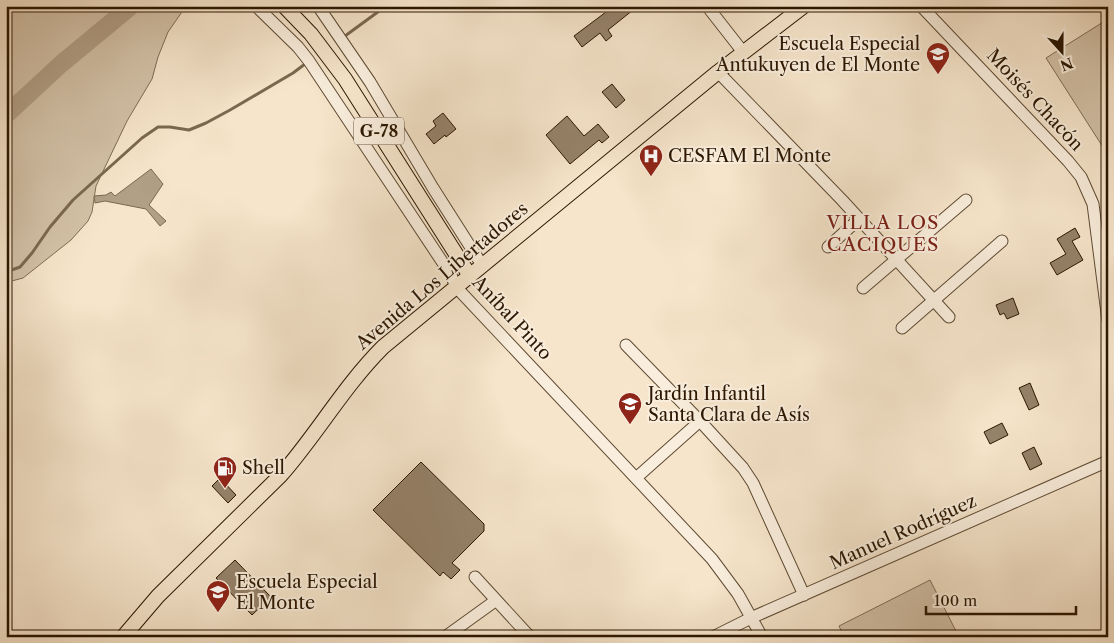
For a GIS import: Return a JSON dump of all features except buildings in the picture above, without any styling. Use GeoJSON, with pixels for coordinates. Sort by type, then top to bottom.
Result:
{"type":"FeatureCollection","features":[{"type":"Feature","properties":{"kind":"main road","name":"Aníbal Pinto"},"geometry":{"type":"LineString","coordinates":[[284,6],[311,34],[345,79],[466,270]]}},
{"type":"Feature","properties":{"kind":"main road","name":"Avenida Los Libertadores"},"geometry":{"type":"LineString","coordinates":[[123,637],[158,596],[276,480],[298,454],[352,380],[372,358],[456,286],[466,270],[482,266],[718,72],[804,6]]}},
{"type":"Feature","properties":{"kind":"street","name":"Aníbal Pinto"},"geometry":{"type":"LineString","coordinates":[[256,6],[306,55],[451,275],[456,286],[712,559],[753,617],[762,637]]}},
{"type":"Feature","properties":{"kind":"street","name":"Aníbal Pinto"},"geometry":{"type":"LineString","coordinates":[[318,6],[370,82],[482,266]]}},
{"type":"Feature","properties":{"kind":"street"},"geometry":{"type":"LineString","coordinates":[[707,6],[743,52]]}},
{"type":"Feature","properties":{"kind":"street","name":"Moisés Chacón"},"geometry":{"type":"LineString","coordinates":[[921,6],[1082,177],[1090,195],[1094,214],[1108,322]]}},
{"type":"Feature","properties":{"kind":"street"},"geometry":{"type":"LineString","coordinates":[[718,72],[859,219],[948,317]]}},
{"type":"Feature","properties":{"kind":"street"},"geometry":{"type":"LineString","coordinates":[[863,288],[966,200]]}},
{"type":"Feature","properties":{"kind":"street"},"geometry":{"type":"LineString","coordinates":[[828,247],[859,219]]}},
{"type":"Feature","properties":{"kind":"street","name":"Aníbal Pinto"},"geometry":{"type":"LineString","coordinates":[[465,239],[466,270]]}},
{"type":"Feature","properties":{"kind":"street"},"geometry":{"type":"LineString","coordinates":[[902,328],[1002,241]]}},
{"type":"Feature","properties":{"kind":"street"},"geometry":{"type":"LineString","coordinates":[[626,346],[700,421],[748,475],[804,595]]}},
{"type":"Feature","properties":{"kind":"street"},"geometry":{"type":"LineString","coordinates":[[636,478],[700,421]]}},
{"type":"Feature","properties":{"kind":"street","name":"Manuel Rodríguez"},"geometry":{"type":"LineString","coordinates":[[713,637],[753,617],[1108,461]]}},
{"type":"Feature","properties":{"kind":"street"},"geometry":{"type":"LineString","coordinates":[[474,577],[530,637]]}},
{"type":"Feature","properties":{"kind":"street"},"geometry":{"type":"LineString","coordinates":[[445,637],[496,601]]}},
{"type":"Feature","properties":{"kind":"shaded area"},"geometry":{"type":"Polygon","coordinates":[[[6,6],[186,6],[168,32],[152,79],[127,121],[96,186],[92,212],[88,221],[71,240],[23,278],[8,282],[6,282],[6,6]]]}},
{"type":"Feature","properties":{"kind":"shaded area"},"geometry":{"type":"Polygon","coordinates":[[[1108,19],[1108,155],[1046,58],[1108,19]]]}},
{"type":"Feature","properties":{"kind":"shaded area"},"geometry":{"type":"Polygon","coordinates":[[[151,169],[163,184],[149,205],[166,221],[160,226],[146,209],[105,201],[95,203],[94,196],[106,195],[111,192],[115,196],[151,169]]]}},
{"type":"Feature","properties":{"kind":"shaded area"},"geometry":{"type":"Polygon","coordinates":[[[930,580],[959,637],[844,637],[839,626],[930,580]]]}},
{"type":"Feature","properties":{"kind":"waterway"},"geometry":{"type":"LineString","coordinates":[[6,115],[61,64],[131,6]]}},
{"type":"Feature","properties":{"kind":"waterway"},"geometry":{"type":"LineString","coordinates":[[345,36],[386,6]]}},
{"type":"Feature","properties":{"kind":"waterway"},"geometry":{"type":"LineString","coordinates":[[6,272],[20,267],[73,200],[142,138],[158,127],[189,130],[206,123],[293,73],[305,64]]}},
{"type":"Feature","properties":{"kind":"place","name":"Escuela Especial Antukuyen de El Monte"},"geometry":{"type":"Point","coordinates":[938,75]}},
{"type":"Feature","properties":{"kind":"place","name":"CESFAM El Monte"},"geometry":{"type":"Point","coordinates":[651,177]}},
{"type":"Feature","properties":{"kind":"place","name":"Jardín Infantil Santa Clara de Asís"},"geometry":{"type":"Point","coordinates":[630,425]}},
{"type":"Feature","properties":{"kind":"place","name":"Shell"},"geometry":{"type":"Point","coordinates":[225,489]}},
{"type":"Feature","properties":{"kind":"place","name":"Escuela Especial El Monte"},"geometry":{"type":"Point","coordinates":[218,613]}},
{"type":"Feature","properties":{"kind":"district","name":"VILLA LOS CACIQUES"},"geometry":{"type":"Point","coordinates":[883,233]}}]}
